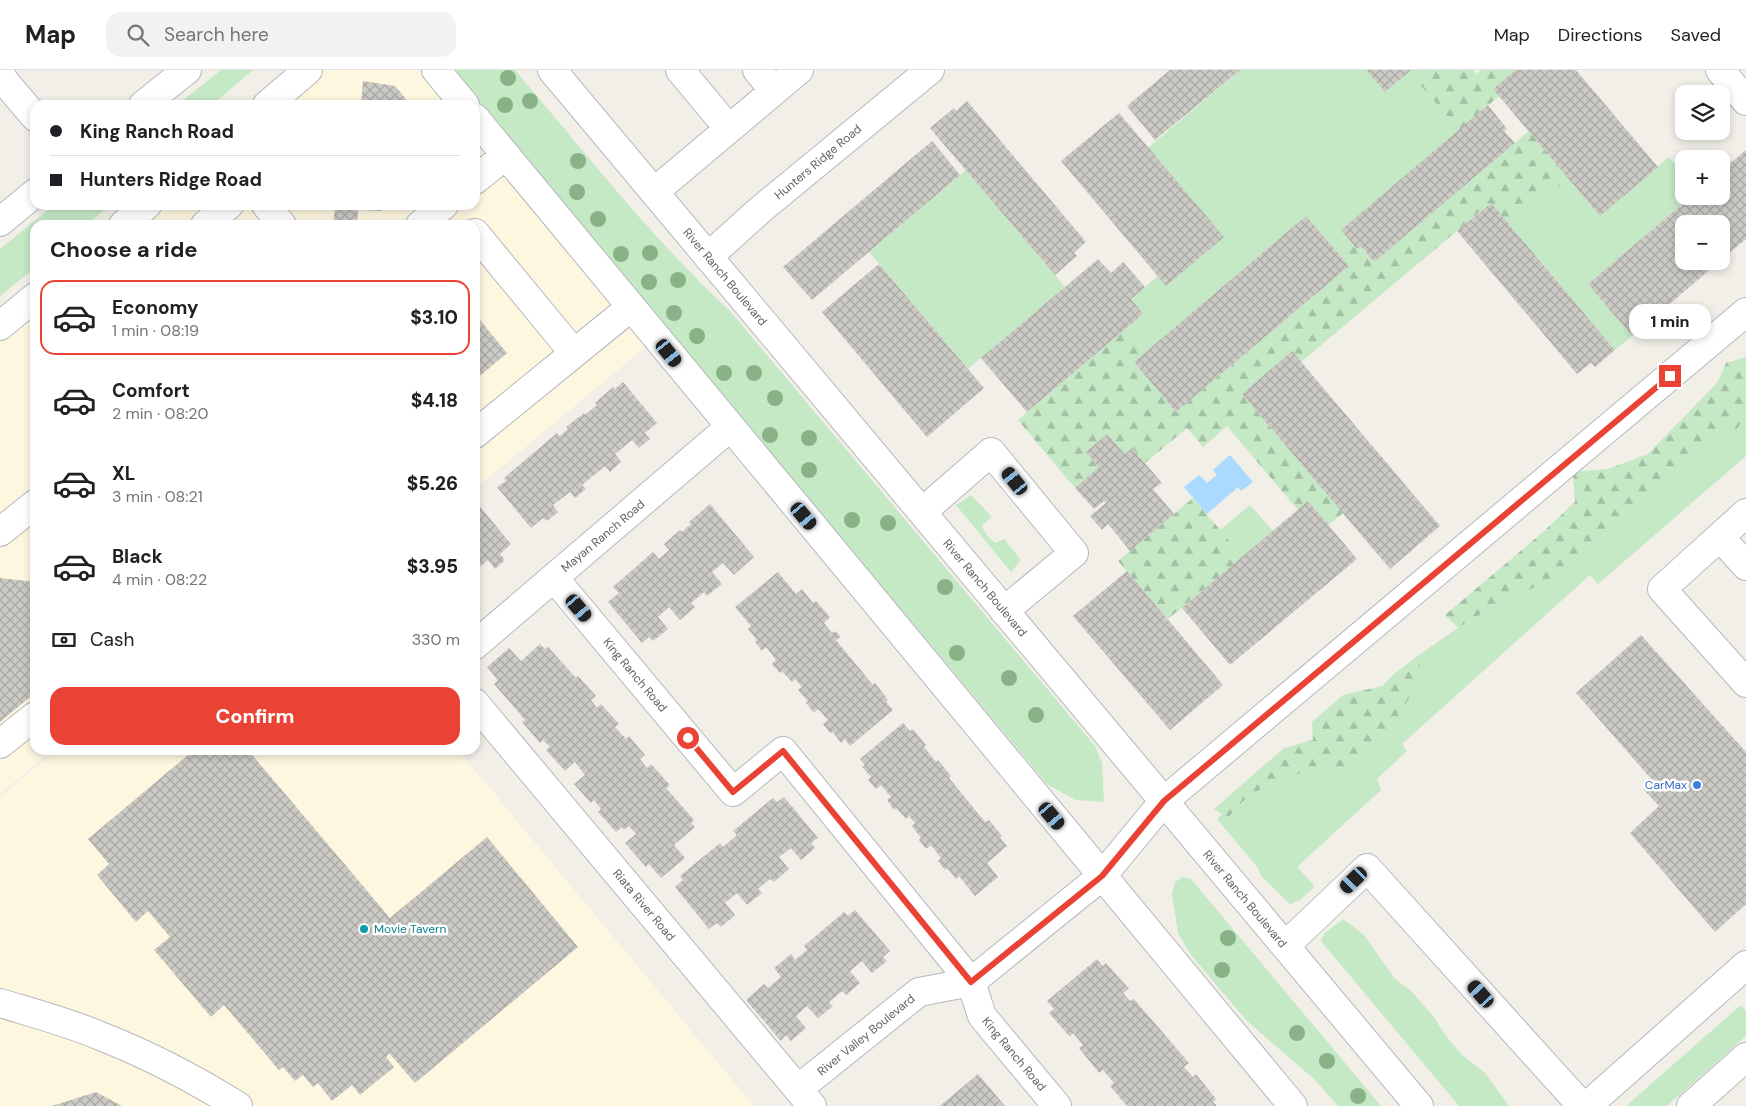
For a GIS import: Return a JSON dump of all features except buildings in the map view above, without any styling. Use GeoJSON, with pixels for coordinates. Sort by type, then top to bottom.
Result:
{"type":"FeatureCollection","features":[{"type":"Feature","properties":{"kind":"street"},"geometry":{"type":"LineString","coordinates":[[149,100],[187,70]]}},
{"type":"Feature","properties":{"kind":"street"},"geometry":{"type":"LineString","coordinates":[[273,100],[308,70]]}},
{"type":"Feature","properties":{"kind":"street"},"geometry":{"type":"LineString","coordinates":[[436,70],[461,100]]}},
{"type":"Feature","properties":{"kind":"street","name":"River Ranch Boulevard"},"geometry":{"type":"LineString","coordinates":[[552,70],[1419,1106]]}},
{"type":"Feature","properties":{"kind":"street"},"geometry":{"type":"LineString","coordinates":[[680,70],[730,128]]}},
{"type":"Feature","properties":{"kind":"street"},"geometry":{"type":"LineString","coordinates":[[757,70],[774,91]]}},
{"type":"Feature","properties":{"kind":"street"},"geometry":{"type":"LineString","coordinates":[[654,192],[799,70]]}},
{"type":"Feature","properties":{"kind":"street","name":"Hunters Ridge Road"},"geometry":{"type":"LineString","coordinates":[[708,257],[760,210],[930,70]]}},
{"type":"Feature","properties":{"kind":"street"},"geometry":{"type":"LineString","coordinates":[[1720,70],[1746,101]]}},
{"type":"Feature","properties":{"kind":"street"},"geometry":{"type":"LineString","coordinates":[[0,74],[30,111]]}},
{"type":"Feature","properties":{"kind":"street"},"geometry":{"type":"LineString","coordinates":[[480,124],[1293,1106]]}},
{"type":"Feature","properties":{"kind":"street"},"geometry":{"type":"LineString","coordinates":[[480,176],[506,155]]}},
{"type":"Feature","properties":{"kind":"street"},"geometry":{"type":"LineString","coordinates":[[0,222],[30,197]]}},
{"type":"Feature","properties":{"kind":"street"},"geometry":{"type":"LineString","coordinates":[[129,220],[141,210]]}},
{"type":"Feature","properties":{"kind":"street"},"geometry":{"type":"LineString","coordinates":[[210,220],[224,210]]}},
{"type":"Feature","properties":{"kind":"street"},"geometry":{"type":"LineString","coordinates":[[270,210],[278,220]]}},
{"type":"Feature","properties":{"kind":"street"},"geometry":{"type":"LineString","coordinates":[[426,220],[438,210]]}},
{"type":"Feature","properties":{"kind":"street"},"geometry":{"type":"LineString","coordinates":[[456,210],[464,220]]}},
{"type":"Feature","properties":{"kind":"street"},"geometry":{"type":"LineString","coordinates":[[480,239],[574,353]]}},
{"type":"Feature","properties":{"kind":"street"},"geometry":{"type":"LineString","coordinates":[[0,326],[30,301]]}},
{"type":"Feature","properties":{"kind":"street"},"geometry":{"type":"LineString","coordinates":[[480,430],[631,307]]}},
{"type":"Feature","properties":{"kind":"street"},"geometry":{"type":"LineString","coordinates":[[1164,801],[1746,312]]}},
{"type":"Feature","properties":{"kind":"street","name":"Mayan Ranch Road"},"geometry":{"type":"LineString","coordinates":[[480,641],[730,427]]}},
{"type":"Feature","properties":{"kind":"street"},"geometry":{"type":"LineString","coordinates":[[922,512],[991,452],[1074,553],[1004,611]]}},
{"type":"Feature","properties":{"kind":"street"},"geometry":{"type":"LineString","coordinates":[[0,532],[30,508]]}},
{"type":"Feature","properties":{"kind":"street"},"geometry":{"type":"LineString","coordinates":[[1746,513],[1662,589],[1746,683]]}},
{"type":"Feature","properties":{"kind":"street"},"geometry":{"type":"LineString","coordinates":[[1720,537],[1746,566]]}},
{"type":"Feature","properties":{"kind":"street","name":"King Ranch Road"},"geometry":{"type":"LineString","coordinates":[[554,578],[733,792],[783,751],[971,982],[982,1016],[1057,1106]]}},
{"type":"Feature","properties":{"kind":"street","name":"Riata River Road"},"geometry":{"type":"LineString","coordinates":[[480,709],[805,1098]]}},
{"type":"Feature","properties":{"kind":"street"},"geometry":{"type":"LineString","coordinates":[[0,744],[30,720]]}},
{"type":"Feature","properties":{"kind":"street","name":"River Valley Boulevard"},"geometry":{"type":"LineString","coordinates":[[805,1098],[919,992],[971,982],[1102,876],[1164,801]]}},
{"type":"Feature","properties":{"kind":"street"},"geometry":{"type":"LineString","coordinates":[[1285,946],[1367,868],[1582,1106]]}},
{"type":"Feature","properties":{"kind":"street"},"geometry":{"type":"LineString","coordinates":[[1587,1106],[1746,965]]}},
{"type":"Feature","properties":{"kind":"street"},"geometry":{"type":"LineString","coordinates":[[0,1003],[96,1034],[145,1054],[183,1073],[238,1106]]}},
{"type":"Feature","properties":{"kind":"street"},"geometry":{"type":"LineString","coordinates":[[1691,1106],[1746,1058]]}},
{"type":"Feature","properties":{"kind":"shaded area"},"geometry":{"type":"Polygon","coordinates":[[[308,70],[436,70],[461,100],[273,100],[308,70]]]}},
{"type":"Feature","properties":{"kind":"shaded area"},"geometry":{"type":"Polygon","coordinates":[[[480,124],[656,338],[480,485],[480,220],[129,220],[141,210],[480,210],[480,124]]]}},
{"type":"Feature","properties":{"kind":"shaded area"},"geometry":{"type":"Polygon","coordinates":[[[30,301],[30,755],[47,755],[0,794],[0,326],[30,301]]]}},
{"type":"Feature","properties":{"kind":"shaded area"},"geometry":{"type":"Polygon","coordinates":[[[51,755],[462,755],[754,1106],[0,1106],[0,797],[51,755]]]}},
{"type":"Feature","properties":{"kind":"green space"},"geometry":{"type":"Polygon","coordinates":[[[221,70],[253,70],[218,100],[183,100],[221,70]]]}},
{"type":"Feature","properties":{"kind":"green space"},"geometry":{"type":"Polygon","coordinates":[[[454,70],[515,70],[646,224],[730,311],[1095,746],[1102,763],[1104,802],[1076,800],[1048,785],[480,106],[480,100],[475,100],[457,78],[454,70]]]}},
{"type":"Feature","properties":{"kind":"green space"},"geometry":{"type":"Polygon","coordinates":[[[1240,70],[1366,70],[1385,92],[1409,72],[1459,130],[1338,253],[1306,216],[1146,352],[1126,328],[1143,314],[1131,299],[1158,276],[1148,148],[1240,70]]]}},
{"type":"Feature","properties":{"kind":"green space"},"geometry":{"type":"Polygon","coordinates":[[[1412,70],[1473,70],[1477,74],[1481,70],[1516,70],[1494,89],[1499,96],[1459,130],[1409,72],[1412,70]]]}},
{"type":"Feature","properties":{"kind":"green space"},"geometry":{"type":"Polygon","coordinates":[[[1529,131],[1569,178],[1510,227],[1490,203],[1301,362],[1292,352],[1242,394],[1343,513],[1328,525],[1308,501],[1298,510],[1227,426],[1203,447],[1187,428],[1145,463],[1132,448],[1125,454],[1107,434],[1086,452],[1099,467],[1075,488],[1018,420],[1126,328],[1146,352],[1134,362],[1176,412],[1349,266],[1338,253],[1351,241],[1361,246],[1374,262],[1529,131]]]}},
{"type":"Feature","properties":{"kind":"green space"},"geometry":{"type":"Polygon","coordinates":[[[1548,154],[1600,216],[1669,157],[1675,164],[1675,205],[1681,205],[1589,283],[1632,336],[1615,350],[1491,203],[1548,154]]]}},
{"type":"Feature","properties":{"kind":"green space"},"geometry":{"type":"Polygon","coordinates":[[[966,170],[1065,287],[968,369],[869,252],[966,170]]]}},
{"type":"Feature","properties":{"kind":"green space"},"geometry":{"type":"Polygon","coordinates":[[[48,210],[104,210],[93,220],[36,220],[48,210]]]}},
{"type":"Feature","properties":{"kind":"green space"},"geometry":{"type":"Polygon","coordinates":[[[30,225],[30,272],[0,296],[0,249],[30,225]]]}},
{"type":"Feature","properties":{"kind":"green space"},"geometry":{"type":"Polygon","coordinates":[[[1746,357],[1746,412],[1738,428],[1697,447],[1647,506],[1600,538],[1567,575],[1507,598],[1458,628],[1445,615],[1543,532],[1575,502],[1573,472],[1608,469],[1648,454],[1717,383],[1726,363],[1746,357]]]}},
{"type":"Feature","properties":{"kind":"green space"},"geometry":{"type":"Polygon","coordinates":[[[1746,412],[1746,456],[1598,584],[1590,575],[1402,744],[1407,751],[1377,779],[1381,790],[1297,867],[1314,887],[1300,900],[1290,904],[1261,876],[1258,868],[1217,819],[1222,814],[1229,818],[1247,797],[1278,779],[1318,769],[1347,768],[1382,741],[1421,679],[1419,655],[1507,598],[1567,575],[1600,538],[1647,506],[1697,447],[1738,428],[1746,412]]]}},
{"type":"Feature","properties":{"kind":"green space"},"geometry":{"type":"Polygon","coordinates":[[[971,495],[990,515],[991,518],[982,525],[987,535],[996,543],[1004,539],[1021,560],[1011,572],[956,505],[971,495]]]}},
{"type":"Feature","properties":{"kind":"green space"},"geometry":{"type":"Polygon","coordinates":[[[1193,498],[1243,557],[1168,619],[1118,561],[1193,498]]]}},
{"type":"Feature","properties":{"kind":"green space"},"geometry":{"type":"Polygon","coordinates":[[[1250,505],[1273,531],[1243,557],[1220,530],[1250,505]]]}},
{"type":"Feature","properties":{"kind":"green space"},"geometry":{"type":"Polygon","coordinates":[[[1419,655],[1421,679],[1383,741],[1347,768],[1318,769],[1278,779],[1247,797],[1228,818],[1214,809],[1284,748],[1313,740],[1312,722],[1343,695],[1382,686],[1419,655]]]}},
{"type":"Feature","properties":{"kind":"green space"},"geometry":{"type":"Polygon","coordinates":[[[1183,877],[1191,879],[1381,1106],[1338,1106],[1314,1079],[1247,1021],[1191,955],[1178,933],[1172,894],[1175,882],[1183,877]]]}},
{"type":"Feature","properties":{"kind":"green space"},"geometry":{"type":"Polygon","coordinates":[[[1343,919],[1364,935],[1395,979],[1410,990],[1434,1017],[1445,1035],[1461,1054],[1484,1072],[1509,1106],[1459,1106],[1321,941],[1325,933],[1343,919]]]}},
{"type":"Feature","properties":{"kind":"green space"},"geometry":{"type":"Polygon","coordinates":[[[1741,1005],[1746,1012],[1746,1036],[1667,1106],[1626,1106],[1741,1005]]]}},
{"type":"Feature","properties":{"kind":"water"},"geometry":{"type":"Polygon","coordinates":[[[1230,455],[1253,482],[1241,491],[1238,487],[1207,514],[1184,487],[1199,475],[1207,483],[1217,475],[1213,470],[1230,455]]]}},
{"type":"Feature","properties":{"kind":"place","name":"CarMax"},"geometry":{"type":"Point","coordinates":[1697,785]}},
{"type":"Feature","properties":{"kind":"place","name":"Movie Tavern"},"geometry":{"type":"Point","coordinates":[364,929]}},
{"type":"Feature","properties":{"kind":"route"},"geometry":{"type":"LineString","coordinates":[[688,738],[733,792],[783,751],[971,982],[1102,876],[1164,801],[1670,376]]}}]}
